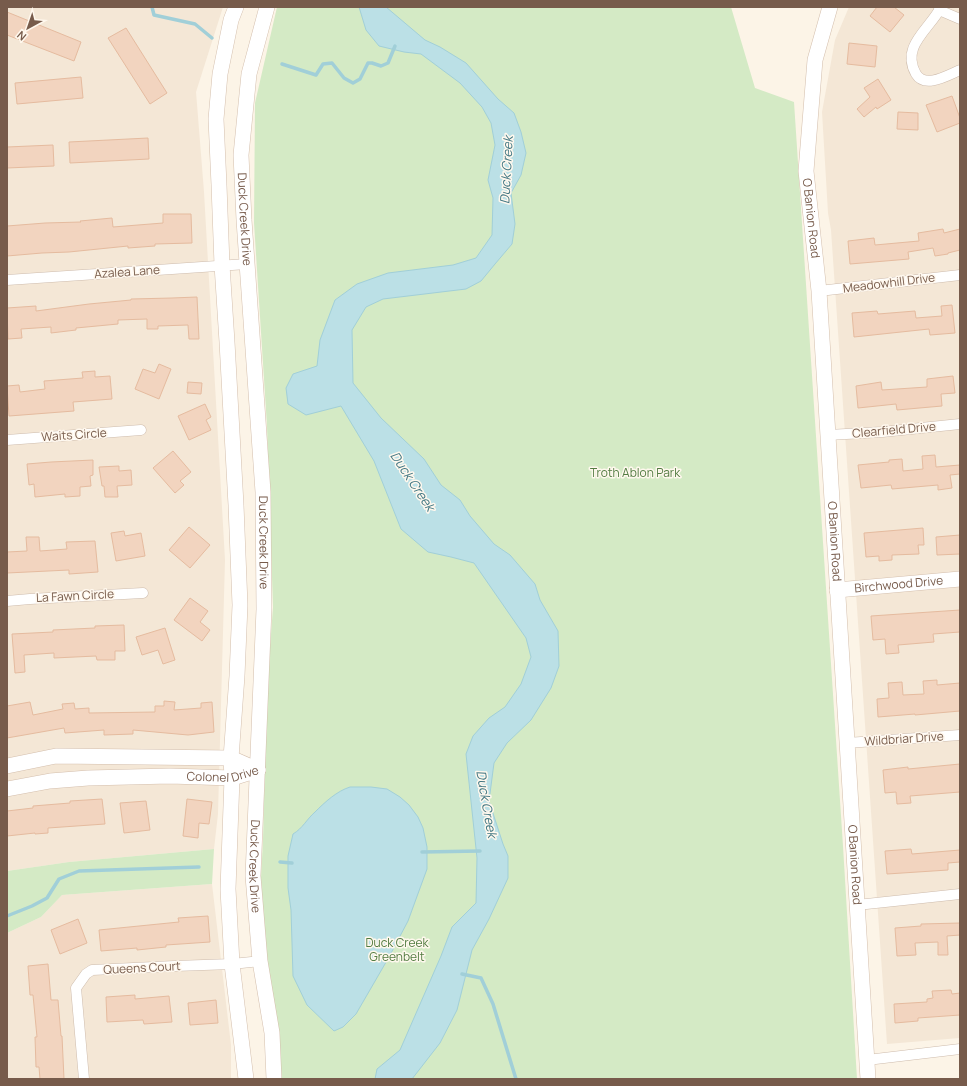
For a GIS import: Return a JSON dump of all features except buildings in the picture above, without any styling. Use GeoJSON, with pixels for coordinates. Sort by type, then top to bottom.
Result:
{"type":"FeatureCollection","features":[{"type":"Feature","properties":{"kind":"main road","name":"Duck Creek Drive"},"geometry":{"type":"LineString","coordinates":[[236,7],[229,27],[220,74],[216,119],[222,265],[240,605],[231,758],[232,778],[228,889],[232,964],[246,1079]]}},
{"type":"Feature","properties":{"kind":"main road","name":"Duck Creek Drive"},"geometry":{"type":"LineString","coordinates":[[267,7],[249,74],[241,155],[263,492],[264,608],[253,876],[260,961],[272,1034],[274,1079]]}},
{"type":"Feature","properties":{"kind":"main road","name":"O Banion Road"},"geometry":{"type":"LineString","coordinates":[[830,7],[815,60],[806,171],[819,291],[868,1079]]}},
{"type":"Feature","properties":{"kind":"main road","name":"Birchwood Drive"},"geometry":{"type":"LineString","coordinates":[[838,590],[960,580]]}},
{"type":"Feature","properties":{"kind":"main road","name":"Colonel Drive"},"geometry":{"type":"LineString","coordinates":[[7,766],[56,756],[231,758],[258,770]]}},
{"type":"Feature","properties":{"kind":"main road","name":"Colonel Drive"},"geometry":{"type":"LineString","coordinates":[[7,789],[50,781],[88,778],[170,776],[232,778],[258,770]]}},
{"type":"Feature","properties":{"kind":"street"},"geometry":{"type":"LineString","coordinates":[[960,19],[940,9],[917,40],[912,50],[911,59],[913,68],[918,77],[924,81],[933,81],[960,70]]}},
{"type":"Feature","properties":{"kind":"street","name":"Azalea Lane"},"geometry":{"type":"LineString","coordinates":[[7,280],[247,264]]}},
{"type":"Feature","properties":{"kind":"street","name":"Meadowhill Drive"},"geometry":{"type":"LineString","coordinates":[[819,291],[960,275]]}},
{"type":"Feature","properties":{"kind":"street","name":"Clearfield Drive"},"geometry":{"type":"LineString","coordinates":[[828,435],[882,432],[960,424]]}},
{"type":"Feature","properties":{"kind":"street","name":"Waits Circle"},"geometry":{"type":"LineString","coordinates":[[7,440],[141,430]]}},
{"type":"Feature","properties":{"kind":"street","name":"La Fawn Circle"},"geometry":{"type":"LineString","coordinates":[[7,601],[30,598],[143,593]]}},
{"type":"Feature","properties":{"kind":"street","name":"Wildbriar Drive"},"geometry":{"type":"LineString","coordinates":[[847,743],[960,735]]}},
{"type":"Feature","properties":{"kind":"street"},"geometry":{"type":"LineString","coordinates":[[857,905],[960,894]]}},
{"type":"Feature","properties":{"kind":"street","name":"Queens Court"},"geometry":{"type":"LineString","coordinates":[[84,1079],[76,988],[86,974],[92,970],[232,964],[260,961]]}},
{"type":"Feature","properties":{"kind":"street"},"geometry":{"type":"LineString","coordinates":[[867,1060],[960,1049]]}},
{"type":"Feature","properties":{"kind":"shaded area"},"geometry":{"type":"Polygon","coordinates":[[[7,7],[223,7],[196,92],[204,192],[225,560],[218,814],[214,849],[69,862],[7,871],[7,7]]]}},
{"type":"Feature","properties":{"kind":"shaded area"},"geometry":{"type":"Polygon","coordinates":[[[849,7],[960,7],[960,1038],[887,1044],[822,112],[835,40],[849,7]]]}},
{"type":"Feature","properties":{"kind":"shaded area"},"geometry":{"type":"Polygon","coordinates":[[[212,884],[231,1045],[231,1079],[7,1079],[7,933],[41,917],[62,895],[212,884]]]}},
{"type":"Feature","properties":{"kind":"green space","name":"Duck Creek Greenbelt"},"geometry":{"type":"Polygon","coordinates":[[[277,7],[731,7],[755,88],[794,102],[857,1079],[279,1079],[263,937],[261,877],[267,688],[273,607],[267,426],[254,223],[255,103],[277,7]]]}},
{"type":"Feature","properties":{"kind":"green space"},"geometry":{"type":"Polygon","coordinates":[[[214,849],[212,884],[62,895],[41,917],[7,933],[7,871],[69,862],[214,849]]]}},
{"type":"Feature","properties":{"kind":"water","name":"Duck Creek"},"geometry":{"type":"Polygon","coordinates":[[[359,7],[386,7],[425,40],[440,47],[466,63],[498,99],[514,113],[521,132],[526,153],[521,175],[511,193],[515,224],[512,244],[481,281],[466,289],[383,299],[366,307],[352,330],[353,383],[381,418],[424,459],[441,485],[460,500],[470,516],[494,544],[510,555],[535,584],[540,600],[558,631],[559,666],[551,688],[531,720],[507,743],[494,763],[489,801],[508,856],[508,878],[489,919],[472,950],[457,1010],[440,1043],[412,1079],[375,1079],[377,1069],[400,1050],[452,927],[476,903],[477,858],[466,754],[473,736],[489,718],[505,707],[521,684],[531,657],[526,638],[474,563],[428,552],[401,529],[374,461],[341,406],[306,415],[288,404],[286,388],[293,374],[317,366],[320,340],[335,300],[357,284],[388,273],[453,265],[476,258],[492,235],[493,198],[488,180],[495,145],[491,123],[482,107],[460,83],[421,54],[404,52],[379,46],[366,30],[359,7]]]}},
{"type":"Feature","properties":{"kind":"water"},"geometry":{"type":"Polygon","coordinates":[[[350,787],[387,789],[409,805],[418,817],[423,828],[427,847],[427,869],[408,921],[389,957],[356,1014],[343,1027],[334,1031],[307,1005],[293,976],[291,910],[288,888],[288,856],[293,834],[327,801],[340,791],[350,787]]]}},
{"type":"Feature","properties":{"kind":"waterway"},"geometry":{"type":"LineString","coordinates":[[152,7],[154,15],[195,24],[212,38]]}},
{"type":"Feature","properties":{"kind":"waterway"},"geometry":{"type":"LineString","coordinates":[[282,64],[316,75],[323,64],[332,63],[344,78],[353,83],[360,79],[368,63],[381,66],[388,63],[395,46]]}},
{"type":"Feature","properties":{"kind":"waterway"},"geometry":{"type":"LineString","coordinates":[[422,852],[480,851]]}},
{"type":"Feature","properties":{"kind":"waterway"},"geometry":{"type":"LineString","coordinates":[[280,862],[292,863]]}},
{"type":"Feature","properties":{"kind":"waterway"},"geometry":{"type":"LineString","coordinates":[[7,916],[47,898],[59,879],[79,871],[199,867]]}},
{"type":"Feature","properties":{"kind":"waterway"},"geometry":{"type":"LineString","coordinates":[[462,974],[481,978],[493,1004],[516,1079]]}},
{"type":"Feature","properties":{"kind":"park label","name":"Troth Ablon Park"},"geometry":{"type":"Point","coordinates":[635,473]}}]}
